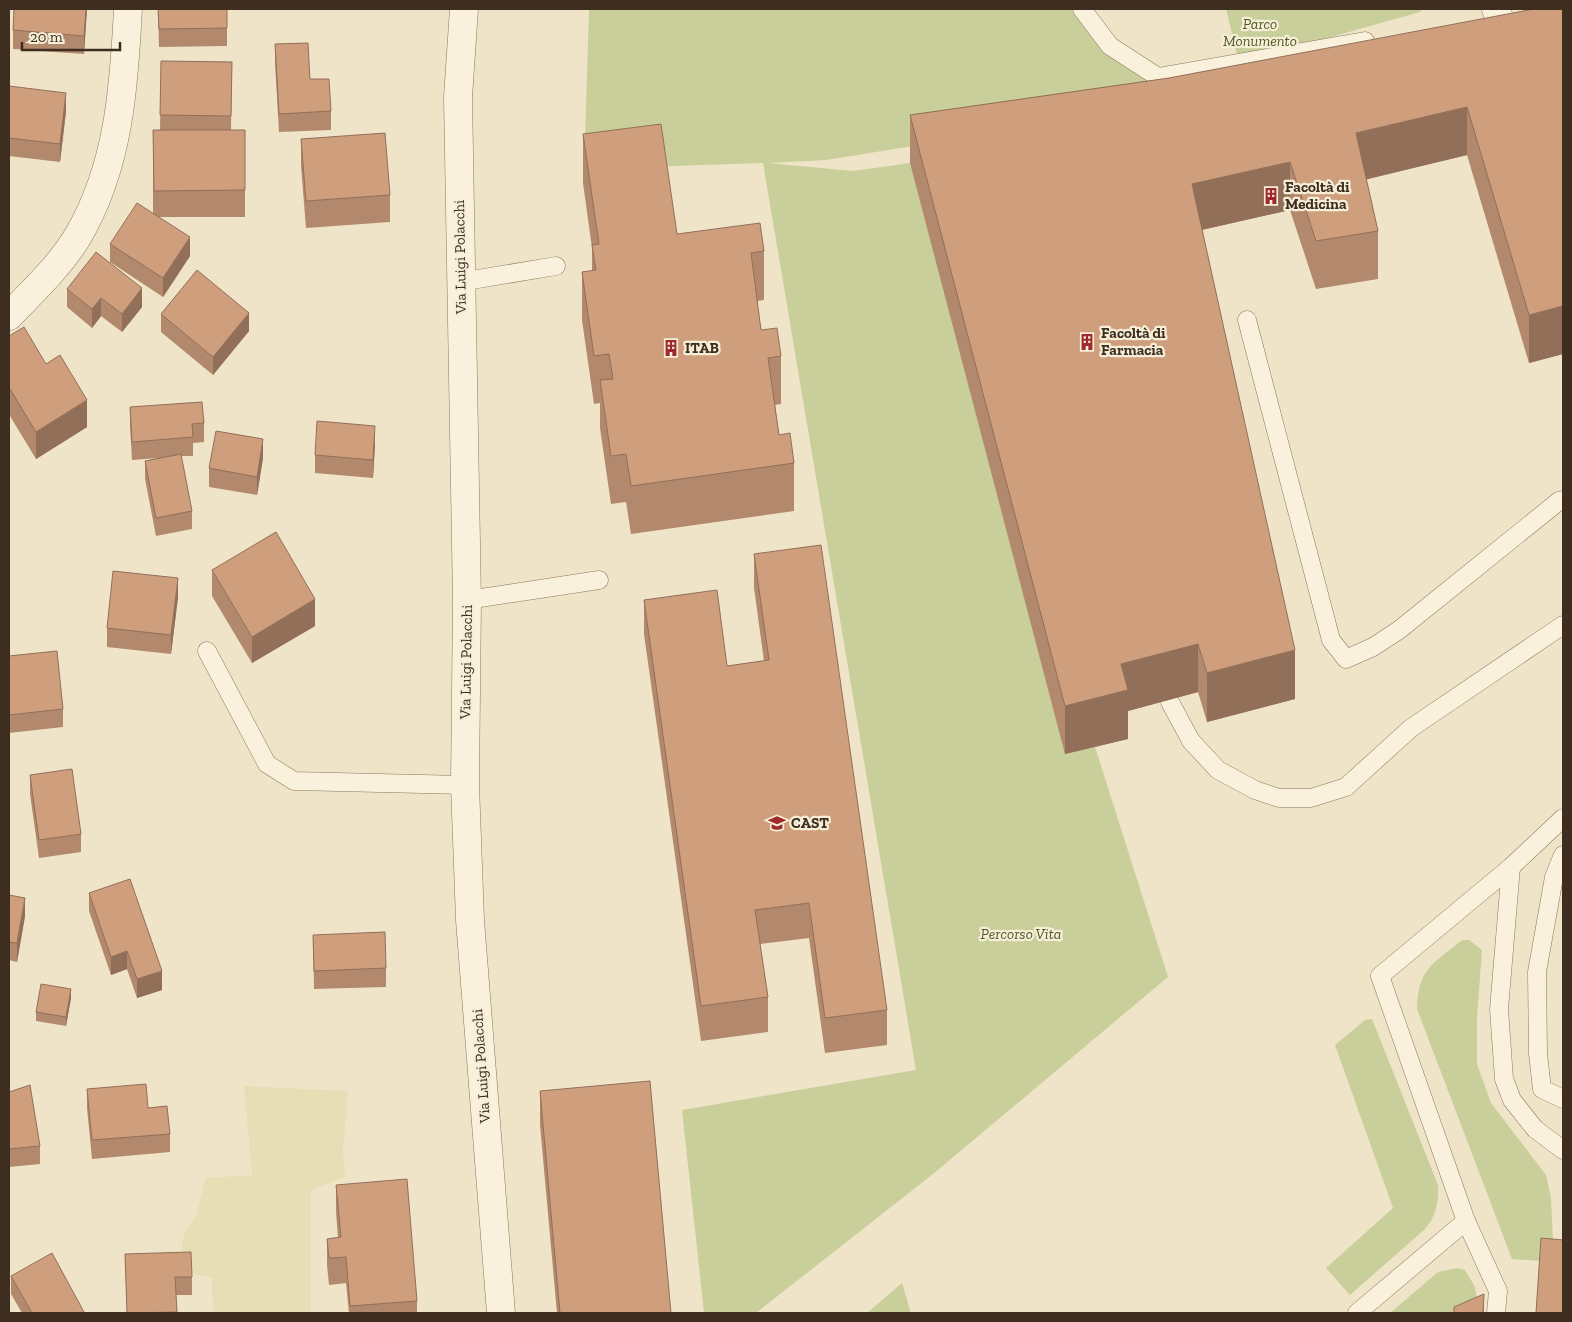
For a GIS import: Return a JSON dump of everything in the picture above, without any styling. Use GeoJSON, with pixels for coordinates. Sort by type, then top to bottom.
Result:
{"type":"FeatureCollection","features":[{"type":"Feature","properties":{"kind":"street"},"geometry":{"type":"LineString","coordinates":[[9,316],[54,270],[78,236],[97,198],[116,140],[123,95],[128,9]]}},
{"type":"Feature","properties":{"kind":"street","name":"Via Luigi Polacchi"},"geometry":{"type":"LineString","coordinates":[[464,9],[458,96],[467,600],[465,786],[471,929],[501,1313]]}},
{"type":"Feature","properties":{"kind":"lane"},"geometry":{"type":"LineString","coordinates":[[1082,9],[1110,46],[1158,77],[1384,38]]}},
{"type":"Feature","properties":{"kind":"lane"},"geometry":{"type":"LineString","coordinates":[[460,282],[556,266]]}},
{"type":"Feature","properties":{"kind":"lane"},"geometry":{"type":"LineString","coordinates":[[1247,320],[1331,640],[1346,659],[1373,647],[1400,630],[1559,501],[1563,500]]}},
{"type":"Feature","properties":{"kind":"lane"},"geometry":{"type":"LineString","coordinates":[[467,600],[599,580]]}},
{"type":"Feature","properties":{"kind":"lane"},"geometry":{"type":"LineString","coordinates":[[1170,702],[1190,741],[1218,770],[1255,790],[1279,798],[1311,798],[1346,787],[1411,728],[1563,624]]}},
{"type":"Feature","properties":{"kind":"lane"},"geometry":{"type":"LineString","coordinates":[[207,652],[266,764],[294,781],[465,786]]}},
{"type":"Feature","properties":{"kind":"lane"},"geometry":{"type":"LineString","coordinates":[[1496,1313],[1498,1291],[1466,1221],[1380,976],[1511,867],[1563,818]]}},
{"type":"Feature","properties":{"kind":"lane"},"geometry":{"type":"LineString","coordinates":[[1563,855],[1554,877],[1536,972],[1538,1054],[1542,1089],[1563,1099]]}},
{"type":"Feature","properties":{"kind":"lane"},"geometry":{"type":"LineString","coordinates":[[1511,867],[1499,1009],[1504,1079],[1512,1100],[1535,1129],[1563,1150]]}},
{"type":"Feature","properties":{"kind":"lane"},"geometry":{"type":"LineString","coordinates":[[1357,1313],[1466,1221]]}},
{"type":"Feature","properties":{"kind":"shaded area"},"geometry":{"type":"Polygon","coordinates":[[[244,1086],[348,1091],[343,1150],[345,1177],[311,1190],[311,1313],[213,1313],[212,1278],[178,1270],[184,1234],[195,1218],[206,1178],[252,1175],[244,1086]]]}},
{"type":"Feature","properties":{"kind":"green space","name":"Percorso Vita"},"geometry":{"type":"Polygon","coordinates":[[[589,9],[1089,9],[1176,104],[826,160],[768,163],[853,171],[910,163],[1168,977],[933,1174],[756,1313],[704,1313],[682,1110],[916,1070],[763,163],[584,169],[589,9]]]}},
{"type":"Feature","properties":{"kind":"green space","name":"Parco Monumento"},"geometry":{"type":"Polygon","coordinates":[[[1226,9],[1422,9],[1420,12],[1239,63],[1226,9]]]}},
{"type":"Feature","properties":{"kind":"green space"},"geometry":{"type":"Polygon","coordinates":[[[1462,940],[1469,940],[1482,950],[1477,1019],[1477,1064],[1491,1103],[1546,1175],[1551,1198],[1554,1262],[1512,1259],[1417,1009],[1420,984],[1424,975],[1435,962],[1462,940]]]}},
{"type":"Feature","properties":{"kind":"green space"},"geometry":{"type":"Polygon","coordinates":[[[1372,1019],[1438,1185],[1438,1197],[1434,1214],[1425,1229],[1350,1295],[1326,1268],[1393,1208],[1335,1045],[1365,1020],[1372,1019]]]}},
{"type":"Feature","properties":{"kind":"green space"},"geometry":{"type":"Polygon","coordinates":[[[1457,1268],[1465,1270],[1475,1287],[1478,1304],[1460,1313],[1390,1313],[1438,1272],[1457,1268]]]}},
{"type":"Feature","properties":{"kind":"green space"},"geometry":{"type":"Polygon","coordinates":[[[902,1283],[911,1313],[867,1313],[902,1283]]]}},
{"type":"Feature","properties":{"kind":"building"},"geometry":{"type":"Polygon","coordinates":[[[14,9],[86,9],[84,36],[13,30],[14,9]]]}},
{"type":"Feature","properties":{"kind":"building"},"geometry":{"type":"Polygon","coordinates":[[[158,9],[227,9],[227,28],[159,29],[158,9]]]}},
{"type":"Feature","properties":{"kind":"building","name":"Facoltà di Farmacia"},"geometry":{"type":"Polygon","coordinates":[[[1534,9],[1563,9],[1563,306],[1529,315],[1467,107],[1356,133],[1378,231],[1316,241],[1290,162],[1192,184],[1295,650],[1207,673],[1198,644],[1121,664],[1128,690],[1065,706],[910,115],[1169,78],[1534,9]]]}},
{"type":"Feature","properties":{"kind":"building"},"geometry":{"type":"Polygon","coordinates":[[[308,43],[310,79],[329,79],[331,111],[279,114],[275,44],[308,43]]]}},
{"type":"Feature","properties":{"kind":"building"},"geometry":{"type":"Polygon","coordinates":[[[161,61],[232,62],[231,116],[160,115],[161,61]]]}},
{"type":"Feature","properties":{"kind":"building"},"geometry":{"type":"Polygon","coordinates":[[[9,86],[66,93],[60,144],[9,138],[9,86]]]}},
{"type":"Feature","properties":{"kind":"building","name":"ITAB"},"geometry":{"type":"Polygon","coordinates":[[[661,124],[677,234],[760,223],[764,251],[751,253],[761,330],[777,328],[781,356],[768,358],[779,435],[790,433],[794,463],[631,486],[626,454],[611,456],[600,380],[613,379],[609,354],[594,356],[582,272],[596,270],[592,245],[599,244],[583,134],[661,124]]]}},
{"type":"Feature","properties":{"kind":"building"},"geometry":{"type":"Polygon","coordinates":[[[153,130],[245,130],[245,190],[154,191],[153,130]]]}},
{"type":"Feature","properties":{"kind":"building"},"geometry":{"type":"Polygon","coordinates":[[[385,133],[390,195],[306,201],[301,139],[385,133]]]}},
{"type":"Feature","properties":{"kind":"building"},"geometry":{"type":"Polygon","coordinates":[[[137,203],[190,237],[163,278],[110,244],[137,203]]]}},
{"type":"Feature","properties":{"kind":"building"},"geometry":{"type":"Polygon","coordinates":[[[96,252],[142,288],[122,314],[101,298],[92,309],[67,289],[96,252]]]}},
{"type":"Feature","properties":{"kind":"building"},"geometry":{"type":"Polygon","coordinates":[[[197,270],[249,313],[213,357],[161,314],[197,270]]]}},
{"type":"Feature","properties":{"kind":"building"},"geometry":{"type":"Polygon","coordinates":[[[24,327],[46,364],[60,355],[87,400],[36,432],[9,390],[9,336],[24,327]]]}},
{"type":"Feature","properties":{"kind":"building"},"geometry":{"type":"Polygon","coordinates":[[[202,402],[204,423],[192,424],[193,437],[132,442],[130,407],[202,402]]]}},
{"type":"Feature","properties":{"kind":"building"},"geometry":{"type":"Polygon","coordinates":[[[317,421],[375,426],[373,460],[315,455],[317,421]]]}},
{"type":"Feature","properties":{"kind":"building"},"geometry":{"type":"Polygon","coordinates":[[[216,431],[263,439],[257,477],[209,468],[216,431]]]}},
{"type":"Feature","properties":{"kind":"building"},"geometry":{"type":"Polygon","coordinates":[[[181,454],[192,511],[156,518],[145,461],[181,454]]]}},
{"type":"Feature","properties":{"kind":"building"},"geometry":{"type":"Polygon","coordinates":[[[276,532],[315,599],[252,637],[212,570],[276,532]]]}},
{"type":"Feature","properties":{"kind":"building"},"geometry":{"type":"Polygon","coordinates":[[[821,545],[887,1010],[825,1018],[809,903],[755,910],[768,997],[701,1006],[644,600],[717,590],[727,666],[769,660],[754,554],[821,545]]]}},
{"type":"Feature","properties":{"kind":"building"},"geometry":{"type":"Polygon","coordinates":[[[113,571],[178,578],[171,635],[107,628],[113,571]]]}},
{"type":"Feature","properties":{"kind":"building"},"geometry":{"type":"Polygon","coordinates":[[[57,651],[63,709],[9,715],[9,656],[57,651]]]}},
{"type":"Feature","properties":{"kind":"building"},"geometry":{"type":"Polygon","coordinates":[[[72,769],[81,834],[39,840],[30,775],[72,769]]]}},
{"type":"Feature","properties":{"kind":"building"},"geometry":{"type":"Polygon","coordinates":[[[130,879],[162,971],[137,979],[127,951],[111,957],[89,893],[130,879]]]}},
{"type":"Feature","properties":{"kind":"building"},"geometry":{"type":"Polygon","coordinates":[[[9,895],[25,898],[17,943],[9,942],[9,895]]]}},
{"type":"Feature","properties":{"kind":"building"},"geometry":{"type":"Polygon","coordinates":[[[385,932],[386,968],[314,971],[313,935],[385,932]]]}},
{"type":"Feature","properties":{"kind":"building"},"geometry":{"type":"Polygon","coordinates":[[[41,984],[71,989],[66,1017],[36,1012],[41,984]]]}},
{"type":"Feature","properties":{"kind":"building"},"geometry":{"type":"Polygon","coordinates":[[[650,1081],[671,1313],[560,1313],[540,1091],[650,1081]]]}},
{"type":"Feature","properties":{"kind":"building"},"geometry":{"type":"Polygon","coordinates":[[[146,1084],[148,1108],[167,1106],[170,1134],[92,1140],[87,1089],[146,1084]]]}},
{"type":"Feature","properties":{"kind":"building"},"geometry":{"type":"Polygon","coordinates":[[[30,1085],[40,1146],[9,1149],[9,1092],[30,1085]]]}},
{"type":"Feature","properties":{"kind":"building"},"geometry":{"type":"Polygon","coordinates":[[[407,1179],[417,1301],[350,1306],[346,1257],[329,1258],[327,1239],[341,1237],[336,1185],[407,1179]]]}},
{"type":"Feature","properties":{"kind":"building"},"geometry":{"type":"Polygon","coordinates":[[[1541,1238],[1563,1240],[1563,1313],[1536,1313],[1541,1238]]]}},
{"type":"Feature","properties":{"kind":"building"},"geometry":{"type":"Polygon","coordinates":[[[191,1252],[192,1277],[175,1277],[177,1312],[127,1313],[125,1254],[191,1252]]]}},
{"type":"Feature","properties":{"kind":"building"},"geometry":{"type":"Polygon","coordinates":[[[52,1253],[83,1313],[32,1313],[11,1276],[52,1253]]]}},
{"type":"Feature","properties":{"kind":"building"},"geometry":{"type":"Polygon","coordinates":[[[1484,1294],[1483,1313],[1454,1313],[1454,1307],[1484,1294]]]}},
{"type":"Feature","properties":{"kind":"place","name":"Facoltà di Medicina"},"geometry":{"type":"Point","coordinates":[1271,196]}},
{"type":"Feature","properties":{"kind":"place","name":"Facoltà di Farmacia"},"geometry":{"type":"Point","coordinates":[1087,342]}},
{"type":"Feature","properties":{"kind":"place","name":"ITAB"},"geometry":{"type":"Point","coordinates":[671,348]}},
{"type":"Feature","properties":{"kind":"place","name":"CAST"},"geometry":{"type":"Point","coordinates":[777,823]}}]}
